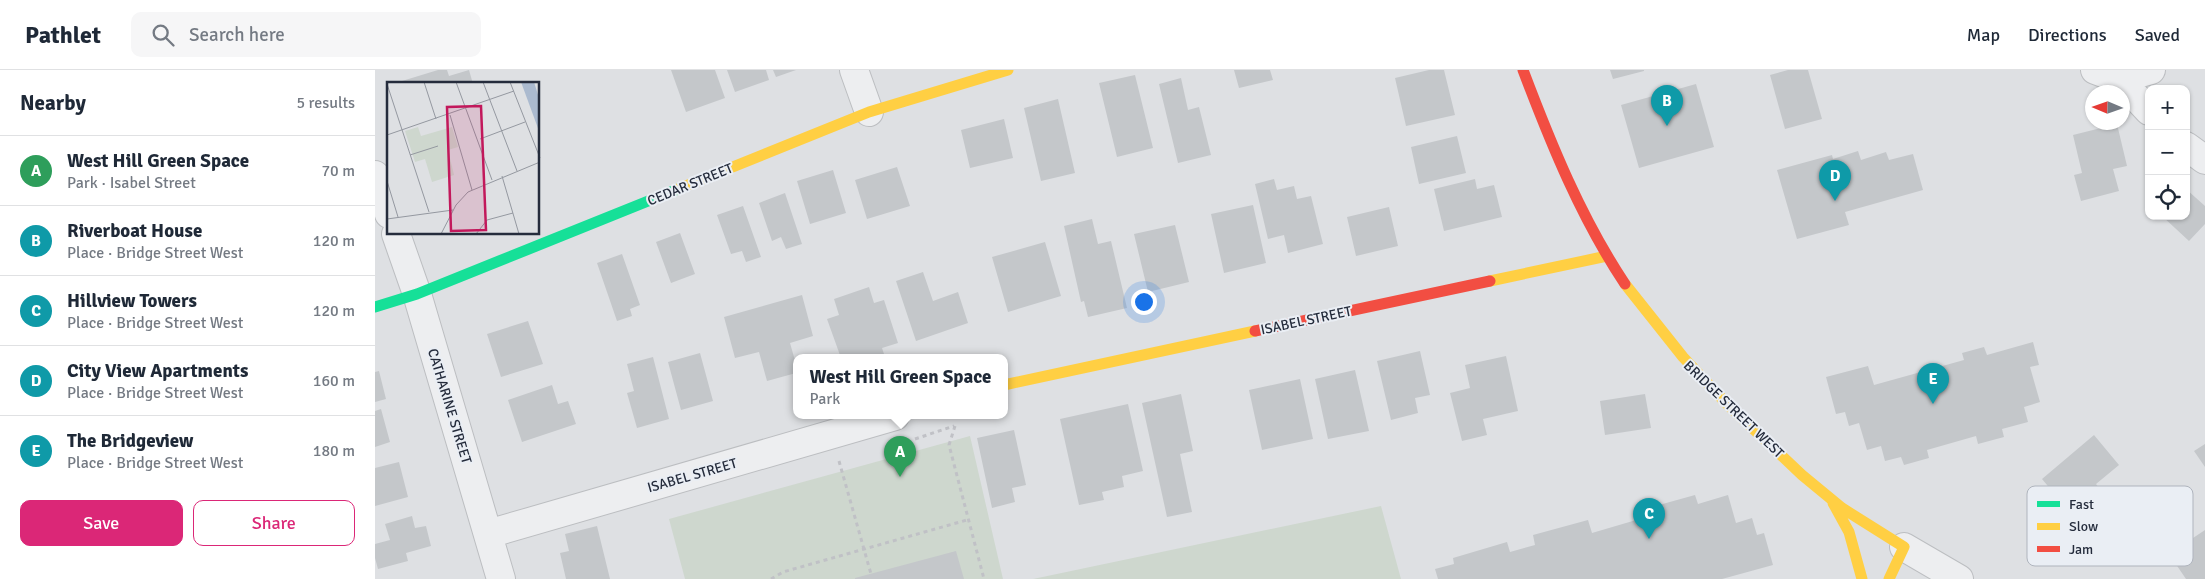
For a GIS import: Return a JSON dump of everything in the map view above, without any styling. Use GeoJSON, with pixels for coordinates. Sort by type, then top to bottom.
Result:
{"type":"FeatureCollection","features":[{"type":"Feature","properties":{"kind":"street"},"geometry":{"type":"LineString","coordinates":[[854,70],[869,112]]}},
{"type":"Feature","properties":{"kind":"street","name":"CEDAR STREET"},"geometry":{"type":"LineString","coordinates":[[375,307],[417,294],[869,112],[1008,70]]}},
{"type":"Feature","properties":{"kind":"street","name":"BRIDGE STREET WEST"},"geometry":{"type":"LineString","coordinates":[[1523,70],[1548,135],[1607,256],[1645,313],[1679,355],[1713,392],[1833,502],[1904,547]]}},
{"type":"Feature","properties":{"kind":"street"},"geometry":{"type":"LineString","coordinates":[[2107,74],[2151,70]]}},
{"type":"Feature","properties":{"kind":"street"},"geometry":{"type":"LineString","coordinates":[[2107,74],[2145,107]]}},
{"type":"Feature","properties":{"kind":"street"},"geometry":{"type":"LineString","coordinates":[[2190,149],[2205,160]]}},
{"type":"Feature","properties":{"kind":"street"},"geometry":{"type":"LineString","coordinates":[[375,175],[387,208]]}},
{"type":"Feature","properties":{"kind":"street","name":"CATHARINE STREET"},"geometry":{"type":"LineString","coordinates":[[395,235],[417,294],[501,579]]}},
{"type":"Feature","properties":{"kind":"street","name":"ISABEL STREET"},"geometry":{"type":"LineString","coordinates":[[1008,384],[1607,256]]}},
{"type":"Feature","properties":{"kind":"street","name":"ISABEL STREET"},"geometry":{"type":"LineString","coordinates":[[488,534],[885,419]]}},
{"type":"Feature","properties":{"kind":"street"},"geometry":{"type":"LineString","coordinates":[[1833,502],[1849,532],[1862,579]]}},
{"type":"Feature","properties":{"kind":"street"},"geometry":{"type":"LineString","coordinates":[[1889,579],[1904,547],[1959,579]]}},
{"type":"Feature","properties":{"kind":"path"},"geometry":{"type":"LineString","coordinates":[[955,426],[949,445],[967,520],[984,579]]}},
{"type":"Feature","properties":{"kind":"path"},"geometry":{"type":"LineString","coordinates":[[837,455],[871,574]]}},
{"type":"Feature","properties":{"kind":"path"},"geometry":{"type":"LineString","coordinates":[[771,579],[783,572],[967,520]]}},
{"type":"Feature","properties":{"kind":"shaded area"},"geometry":{"type":"Polygon","coordinates":[[[970,436],[1003,579],[685,579],[669,519],[970,436]]]}},
{"type":"Feature","properties":{"kind":"shaded area"},"geometry":{"type":"Polygon","coordinates":[[[1381,506],[1401,579],[1033,579],[1381,506]]]}},
{"type":"Feature","properties":{"kind":"building"},"geometry":{"type":"Polygon","coordinates":[[[438,70],[447,70],[449,76],[469,70],[472,82],[402,82],[438,70]]]}},
{"type":"Feature","properties":{"kind":"building"},"geometry":{"type":"Polygon","coordinates":[[[671,70],[715,70],[725,98],[686,112],[671,70]]]}},
{"type":"Feature","properties":{"kind":"building"},"geometry":{"type":"Polygon","coordinates":[[[727,70],[766,70],[769,80],[735,92],[727,70]]]}},
{"type":"Feature","properties":{"kind":"building"},"geometry":{"type":"Polygon","coordinates":[[[773,70],[796,70],[776,77],[773,70]]]}},
{"type":"Feature","properties":{"kind":"building"},"geometry":{"type":"Polygon","coordinates":[[[1234,70],[1270,70],[1273,80],[1239,88],[1234,70]]]}},
{"type":"Feature","properties":{"kind":"building"},"geometry":{"type":"Polygon","coordinates":[[[1429,70],[1444,70],[1455,115],[1406,126],[1395,78],[1429,70]]]}},
{"type":"Feature","properties":{"kind":"building"},"geometry":{"type":"Polygon","coordinates":[[[1610,70],[1644,70],[1644,71],[1613,79],[1610,70]]]}},
{"type":"Feature","properties":{"kind":"building"},"geometry":{"type":"Polygon","coordinates":[[[1788,70],[1808,70],[1822,119],[1785,129],[1770,75],[1788,70]]]}},
{"type":"Feature","properties":{"kind":"building"},"geometry":{"type":"Polygon","coordinates":[[[1135,75],[1153,148],[1117,157],[1099,83],[1135,75]]]}},
{"type":"Feature","properties":{"kind":"building"},"geometry":{"type":"Polygon","coordinates":[[[1181,78],[1188,110],[1199,107],[1211,155],[1178,163],[1159,84],[1181,78]]]}},
{"type":"Feature","properties":{"kind":"building"},"geometry":{"type":"Polygon","coordinates":[[[1696,84],[1714,147],[1639,168],[1621,105],[1696,84]]]}},
{"type":"Feature","properties":{"kind":"building"},"geometry":{"type":"Polygon","coordinates":[[[1058,99],[1075,173],[1041,181],[1024,108],[1058,99]]]}},
{"type":"Feature","properties":{"kind":"building"},"geometry":{"type":"Polygon","coordinates":[[[1004,119],[1013,158],[970,168],[961,130],[1004,119]]]}},
{"type":"Feature","properties":{"kind":"building"},"geometry":{"type":"Polygon","coordinates":[[[2093,130],[2118,130],[2127,166],[2113,169],[2119,191],[2081,201],[2074,175],[2082,173],[2073,135],[2093,130]]]}},
{"type":"Feature","properties":{"kind":"building"},"geometry":{"type":"Polygon","coordinates":[[[1457,136],[1466,173],[1419,184],[1411,147],[1457,136]]]}},
{"type":"Feature","properties":{"kind":"building"},"geometry":{"type":"Polygon","coordinates":[[[1858,151],[1861,160],[1886,152],[1889,160],[1913,154],[1923,190],[1845,212],[1849,225],[1797,239],[1777,170],[1832,155],[1833,159],[1858,151]]]}},
{"type":"Feature","properties":{"kind":"building"},"geometry":{"type":"Polygon","coordinates":[[[897,167],[910,206],[867,219],[855,180],[897,167]]]}},
{"type":"Feature","properties":{"kind":"building"},"geometry":{"type":"Polygon","coordinates":[[[833,170],[846,213],[810,224],[797,181],[833,170]]]}},
{"type":"Feature","properties":{"kind":"building"},"geometry":{"type":"Polygon","coordinates":[[[1274,179],[1277,190],[1294,186],[1297,199],[1311,196],[1323,244],[1288,253],[1284,235],[1268,239],[1255,184],[1274,179]]]}},
{"type":"Feature","properties":{"kind":"building"},"geometry":{"type":"Polygon","coordinates":[[[1475,179],[1477,189],[1494,185],[1502,217],[1444,231],[1434,189],[1475,179]]]}},
{"type":"Feature","properties":{"kind":"building"},"geometry":{"type":"Polygon","coordinates":[[[785,193],[802,244],[786,249],[781,237],[772,241],[759,203],[785,193]]]}},
{"type":"Feature","properties":{"kind":"building"},"geometry":{"type":"Polygon","coordinates":[[[2190,193],[2205,206],[2205,224],[2189,241],[2166,220],[2190,220],[2190,193]]]}},
{"type":"Feature","properties":{"kind":"building"},"geometry":{"type":"Polygon","coordinates":[[[1253,205],[1266,263],[1224,273],[1211,214],[1253,205]]]}},
{"type":"Feature","properties":{"kind":"building"},"geometry":{"type":"Polygon","coordinates":[[[743,206],[761,257],[746,262],[742,251],[731,254],[717,215],[743,206]]]}},
{"type":"Feature","properties":{"kind":"building"},"geometry":{"type":"Polygon","coordinates":[[[1389,207],[1398,246],[1356,256],[1347,217],[1389,207]]]}},
{"type":"Feature","properties":{"kind":"building"},"geometry":{"type":"Polygon","coordinates":[[[1092,219],[1098,244],[1111,241],[1127,308],[1088,317],[1084,301],[1081,302],[1064,226],[1092,219]]]}},
{"type":"Feature","properties":{"kind":"building"},"geometry":{"type":"Polygon","coordinates":[[[1175,225],[1189,282],[1148,292],[1134,234],[1175,225]]]}},
{"type":"Feature","properties":{"kind":"building"},"geometry":{"type":"Polygon","coordinates":[[[680,233],[695,274],[671,283],[656,242],[680,233]]]}},
{"type":"Feature","properties":{"kind":"building"},"geometry":{"type":"Polygon","coordinates":[[[1045,242],[1061,296],[1008,312],[992,257],[1045,242]]]}},
{"type":"Feature","properties":{"kind":"building"},"geometry":{"type":"Polygon","coordinates":[[[622,254],[640,305],[630,309],[632,316],[617,321],[597,263],[622,254]]]}},
{"type":"Feature","properties":{"kind":"building"},"geometry":{"type":"Polygon","coordinates":[[[923,272],[933,301],[958,292],[968,323],[916,341],[896,281],[923,272]]]}},
{"type":"Feature","properties":{"kind":"building"},"geometry":{"type":"Polygon","coordinates":[[[869,287],[874,303],[884,300],[898,343],[882,348],[884,354],[840,354],[827,319],[839,315],[834,299],[869,287]]]}},
{"type":"Feature","properties":{"kind":"building"},"geometry":{"type":"Polygon","coordinates":[[[802,295],[813,336],[790,343],[793,354],[793,374],[767,381],[759,352],[735,358],[724,317],[802,295]]]}},
{"type":"Feature","properties":{"kind":"building"},"geometry":{"type":"Polygon","coordinates":[[[528,321],[543,364],[501,377],[487,334],[528,321]]]}},
{"type":"Feature","properties":{"kind":"building"},"geometry":{"type":"Polygon","coordinates":[[[2033,342],[2039,365],[2030,367],[2040,402],[2024,407],[2028,422],[2002,429],[2004,437],[1978,444],[1976,436],[1927,450],[1929,458],[1904,465],[1901,457],[1885,461],[1881,446],[1867,450],[1859,423],[1849,426],[1845,412],[1836,414],[1826,377],[1868,366],[1874,385],[1964,360],[1962,353],[1984,347],[1987,355],[2033,342]]]}},
{"type":"Feature","properties":{"kind":"building"},"geometry":{"type":"Polygon","coordinates":[[[1420,351],[1430,395],[1415,398],[1418,413],[1391,420],[1377,361],[1420,351]]]}},
{"type":"Feature","properties":{"kind":"building"},"geometry":{"type":"Polygon","coordinates":[[[700,353],[713,401],[681,410],[668,362],[700,353]]]}},
{"type":"Feature","properties":{"kind":"building"},"geometry":{"type":"Polygon","coordinates":[[[1506,356],[1518,411],[1483,419],[1487,435],[1462,441],[1450,393],[1470,388],[1465,365],[1506,356]]]}},
{"type":"Feature","properties":{"kind":"building"},"geometry":{"type":"Polygon","coordinates":[[[653,357],[669,419],[637,428],[627,393],[634,391],[627,364],[653,357]]]}},
{"type":"Feature","properties":{"kind":"building"},"geometry":{"type":"Polygon","coordinates":[[[1355,370],[1369,431],[1328,439],[1315,379],[1355,370]]]}},
{"type":"Feature","properties":{"kind":"building"},"geometry":{"type":"Polygon","coordinates":[[[379,371],[386,399],[375,402],[375,372],[379,371]]]}},
{"type":"Feature","properties":{"kind":"building"},"geometry":{"type":"Polygon","coordinates":[[[1300,379],[1313,439],[1262,450],[1249,390],[1300,379]]]}},
{"type":"Feature","properties":{"kind":"building"},"geometry":{"type":"Polygon","coordinates":[[[552,385],[558,404],[568,401],[576,424],[522,442],[508,400],[552,385]]]}},
{"type":"Feature","properties":{"kind":"building"},"geometry":{"type":"Polygon","coordinates":[[[1181,394],[1193,451],[1180,454],[1192,512],[1167,517],[1142,403],[1181,394]]]}},
{"type":"Feature","properties":{"kind":"building"},"geometry":{"type":"Polygon","coordinates":[[[1645,394],[1651,428],[1605,435],[1600,401],[1645,394]]]}},
{"type":"Feature","properties":{"kind":"building"},"geometry":{"type":"Polygon","coordinates":[[[1128,404],[1143,471],[1122,476],[1124,487],[1102,492],[1104,500],[1079,505],[1060,419],[1128,404]]]}},
{"type":"Feature","properties":{"kind":"building"},"geometry":{"type":"Polygon","coordinates":[[[381,409],[390,442],[375,447],[375,411],[381,409]]]}},
{"type":"Feature","properties":{"kind":"building"},"geometry":{"type":"Polygon","coordinates":[[[1014,430],[1026,485],[1012,488],[1015,502],[992,508],[977,438],[1014,430]]]}},
{"type":"Feature","properties":{"kind":"building"},"geometry":{"type":"Polygon","coordinates":[[[2094,435],[2119,465],[2096,484],[2098,486],[2048,486],[2042,479],[2094,435]]]}},
{"type":"Feature","properties":{"kind":"building"},"geometry":{"type":"Polygon","coordinates":[[[2205,444],[2205,467],[2194,451],[2205,444]]]}},
{"type":"Feature","properties":{"kind":"building"},"geometry":{"type":"Polygon","coordinates":[[[399,462],[408,497],[375,506],[375,468],[399,462]]]}},
{"type":"Feature","properties":{"kind":"building"},"geometry":{"type":"Polygon","coordinates":[[[1695,495],[1698,504],[1728,495],[1736,523],[1752,518],[1757,535],[1764,533],[1773,565],[1722,579],[1438,579],[1435,569],[1454,564],[1453,558],[1507,542],[1510,552],[1535,545],[1533,535],[1588,520],[1592,533],[1643,518],[1641,510],[1695,495]]]}},
{"type":"Feature","properties":{"kind":"building"},"geometry":{"type":"Polygon","coordinates":[[[412,516],[415,528],[426,526],[431,546],[406,553],[408,561],[378,569],[375,558],[375,544],[390,540],[385,524],[412,516]]]}},
{"type":"Feature","properties":{"kind":"building"},"geometry":{"type":"Polygon","coordinates":[[[597,526],[610,579],[566,579],[560,553],[569,551],[565,534],[597,526]]]}},
{"type":"Feature","properties":{"kind":"building"},"geometry":{"type":"Polygon","coordinates":[[[2205,530],[2205,579],[2186,579],[2177,566],[2193,566],[2193,538],[2205,530]]]}},
{"type":"Feature","properties":{"kind":"building"},"geometry":{"type":"Polygon","coordinates":[[[956,551],[964,579],[855,579],[855,578],[956,551]]]}},
{"type":"Feature","properties":{"kind":"traffic: fast"},"geometry":{"type":"LineString","coordinates":[[375,307],[417,294],[678,189]]}},
{"type":"Feature","properties":{"kind":"traffic: slow"},"geometry":{"type":"LineString","coordinates":[[678,189],[869,112],[1008,70]]}},
{"type":"Feature","properties":{"kind":"traffic: slow"},"geometry":{"type":"LineString","coordinates":[[1490,281],[1607,256]]}},
{"type":"Feature","properties":{"kind":"traffic: slow"},"geometry":{"type":"LineString","coordinates":[[1625,284],[1683,357],[1726,403],[1802,475],[1842,508],[1904,547],[1889,579]]}},
{"type":"Feature","properties":{"kind":"traffic: slow"},"geometry":{"type":"LineString","coordinates":[[1008,384],[1255,331]]}},
{"type":"Feature","properties":{"kind":"traffic: slow"},"geometry":{"type":"LineString","coordinates":[[1833,503],[1849,532],[1862,579]]}},
{"type":"Feature","properties":{"kind":"traffic: jam"},"geometry":{"type":"LineString","coordinates":[[1523,70],[1568,180],[1594,233],[1625,284]]}},
{"type":"Feature","properties":{"kind":"traffic: jam"},"geometry":{"type":"LineString","coordinates":[[1255,331],[1490,281]]}},
{"type":"Feature","properties":{"kind":"place","name":"Riverboat House"},"geometry":{"type":"Point","coordinates":[1667,126]}},
{"type":"Feature","properties":{"kind":"place","name":"City View Apartments"},"geometry":{"type":"Point","coordinates":[1835,201]}},
{"type":"Feature","properties":{"kind":"place","name":"The Bridgeview"},"geometry":{"type":"Point","coordinates":[1933,404]}},
{"type":"Feature","properties":{"kind":"place","name":"West Hill Green Space"},"geometry":{"type":"Point","coordinates":[900,477]}},
{"type":"Feature","properties":{"kind":"place","name":"Hillview Towers"},"geometry":{"type":"Point","coordinates":[1649,539]}}]}
